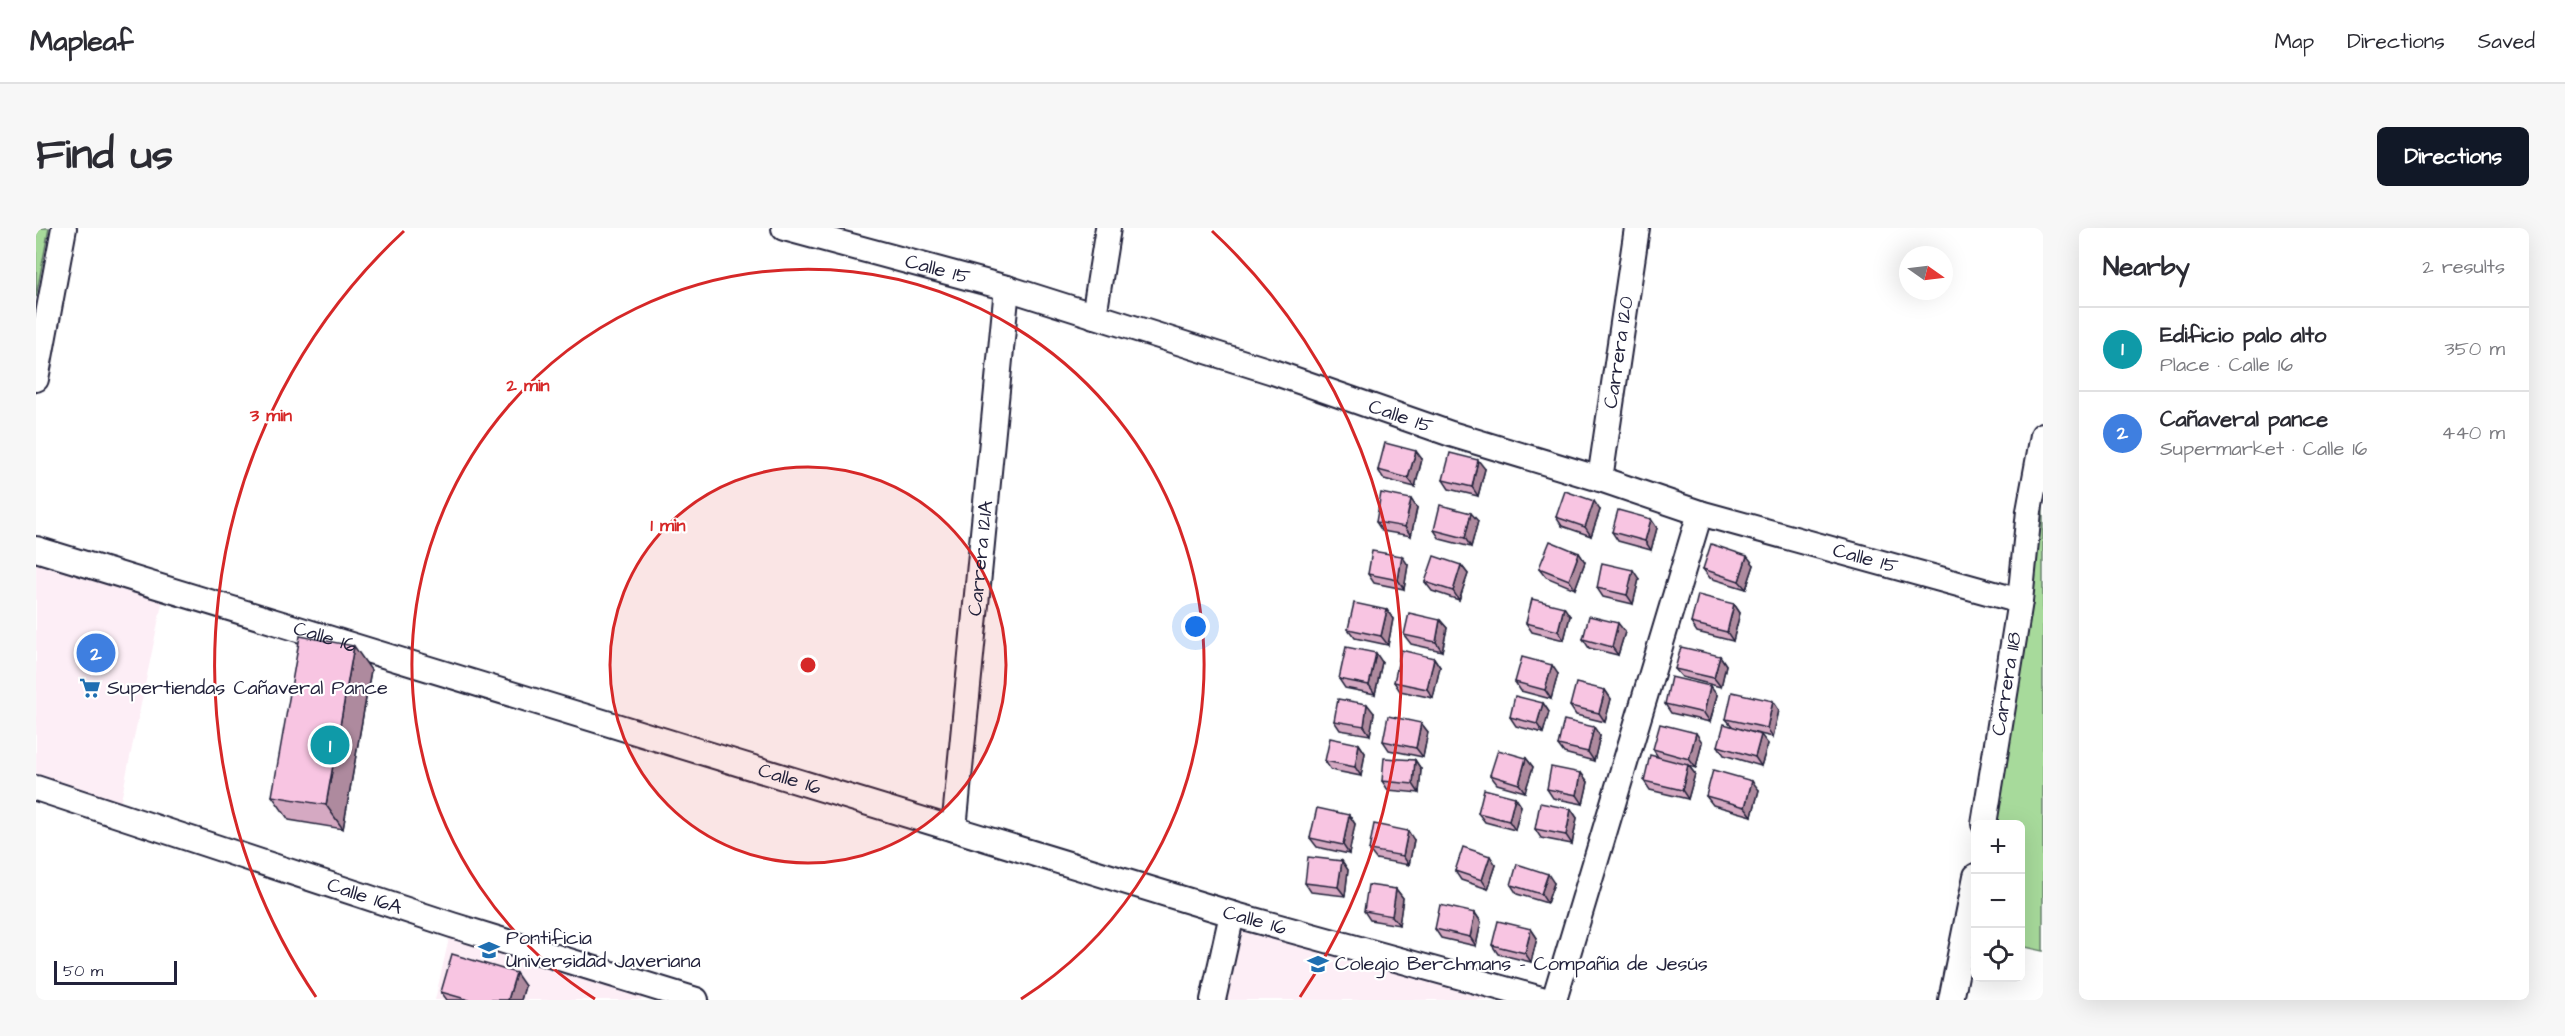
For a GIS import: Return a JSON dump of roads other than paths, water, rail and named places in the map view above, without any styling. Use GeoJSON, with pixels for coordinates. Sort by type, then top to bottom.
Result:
{"type":"FeatureCollection","features":[{"type":"Feature","properties":{"kind":"street"},"geometry":{"type":"LineString","coordinates":[[36,297],[49,228]]}},
{"type":"Feature","properties":{"kind":"street"},"geometry":{"type":"LineString","coordinates":[[36,379],[64,228]]}},
{"type":"Feature","properties":{"kind":"street","name":"Calle 15"},"geometry":{"type":"LineString","coordinates":[[784,228],[1007,288],[1273,372],[1451,434],[1600,479],[1700,513],[2020,602]]}},
{"type":"Feature","properties":{"kind":"street"},"geometry":{"type":"LineString","coordinates":[[1094,316],[1108,228]]}},
{"type":"Feature","properties":{"kind":"street","name":"Carrera 120"},"geometry":{"type":"LineString","coordinates":[[1600,479],[1637,228]]}},
{"type":"Feature","properties":{"kind":"street","name":"Carrera 121A"},"geometry":{"type":"LineString","coordinates":[[954,829],[1007,288]]}},
{"type":"Feature","properties":{"kind":"street","name":"Carrera 118"},"geometry":{"type":"LineString","coordinates":[[1985,820],[2020,602],[2029,511],[2043,435]]}},
{"type":"Feature","properties":{"kind":"street"},"geometry":{"type":"LineString","coordinates":[[1554,1000],[1700,513]]}},
{"type":"Feature","properties":{"kind":"street","name":"Calle 16"},"geometry":{"type":"LineString","coordinates":[[36,549],[1232,914],[1545,1000]]}},
{"type":"Feature","properties":{"kind":"street","name":"Calle 16A"},"geometry":{"type":"LineString","coordinates":[[36,788],[452,925],[696,1000]]}},
{"type":"Feature","properties":{"kind":"street"},"geometry":{"type":"LineString","coordinates":[[1951,1000],[1971,901]]}},
{"type":"Feature","properties":{"kind":"street"},"geometry":{"type":"LineString","coordinates":[[1213,1000],[1232,914]]}},
{"type":"Feature","properties":{"kind":"place","name":"Cañaveral pance"},"geometry":{"type":"Point","coordinates":[96,653]}},
{"type":"Feature","properties":{"kind":"place","name":"Supertiendas Cañaveral Pance"},"geometry":{"type":"Point","coordinates":[90,688]}},
{"type":"Feature","properties":{"kind":"place","name":"Edificio palo alto"},"geometry":{"type":"Point","coordinates":[330,745]}},
{"type":"Feature","properties":{"kind":"place","name":"Pontificia Universidad Javeriana"},"geometry":{"type":"Point","coordinates":[489,950]}},
{"type":"Feature","properties":{"kind":"place","name":"Colegio Berchmans - Compañia de Jesús"},"geometry":{"type":"Point","coordinates":[1318,964]}}]}
